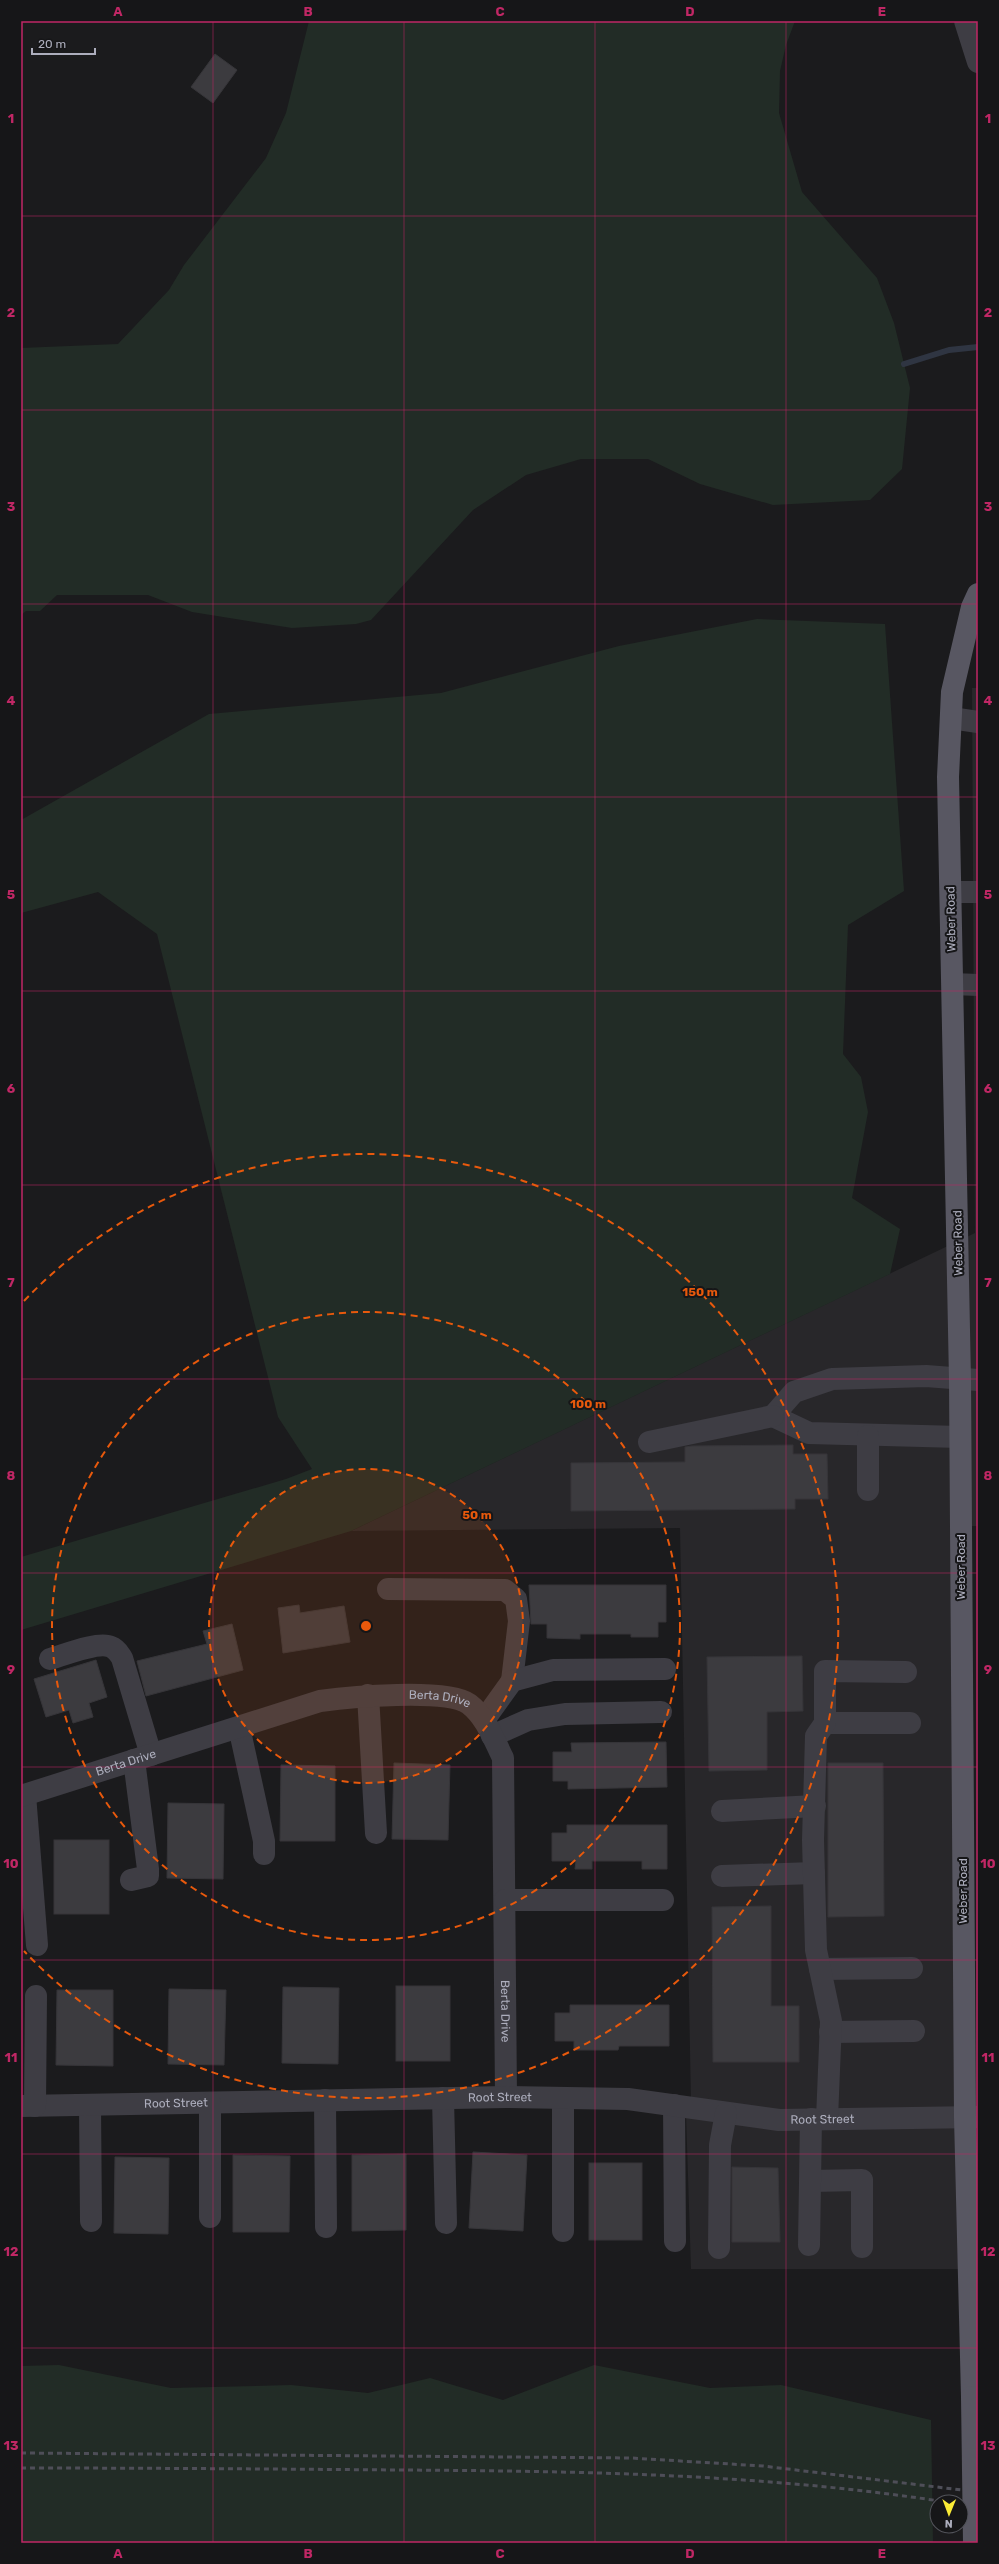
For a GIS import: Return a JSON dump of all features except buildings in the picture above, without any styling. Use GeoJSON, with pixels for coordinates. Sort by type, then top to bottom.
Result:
{"type":"FeatureCollection","features":[{"type":"Feature","properties":{"kind":"main road","name":"Weber Road"},"geometry":{"type":"LineString","coordinates":[[974,2543],[971,2117],[960,1437],[969,1380],[953,984],[948,778],[952,692],[972,608],[978,594]]}},
{"type":"Feature","properties":{"kind":"street"},"geometry":{"type":"LineString","coordinates":[[965,21],[978,62]]}},
{"type":"Feature","properties":{"kind":"street"},"geometry":{"type":"LineString","coordinates":[[951,718],[978,722]]}},
{"type":"Feature","properties":{"kind":"street"},"geometry":{"type":"LineString","coordinates":[[951,892],[978,892]]}},
{"type":"Feature","properties":{"kind":"street"},"geometry":{"type":"LineString","coordinates":[[953,984],[978,984]]}},
{"type":"Feature","properties":{"kind":"street"},"geometry":{"type":"LineString","coordinates":[[649,1442],[773,1416],[794,1392],[832,1379],[926,1376],[969,1380]]}},
{"type":"Feature","properties":{"kind":"street"},"geometry":{"type":"LineString","coordinates":[[773,1416],[809,1433],[868,1436],[960,1437]]}},
{"type":"Feature","properties":{"kind":"street"},"geometry":{"type":"LineString","coordinates":[[868,1436],[868,1490]]}},
{"type":"Feature","properties":{"kind":"street"},"geometry":{"type":"LineString","coordinates":[[388,1589],[505,1590],[516,1599],[519,1621],[512,1681],[488,1728]]}},
{"type":"Feature","properties":{"kind":"street"},"geometry":{"type":"LineString","coordinates":[[50,1659],[100,1646],[110,1646],[117,1650],[122,1658],[142,1758],[148,1869],[148,1876],[131,1880]]}},
{"type":"Feature","properties":{"kind":"street"},"geometry":{"type":"LineString","coordinates":[[512,1681],[553,1670],[666,1669]]}},
{"type":"Feature","properties":{"kind":"street"},"geometry":{"type":"LineString","coordinates":[[809,2245],[810,2181],[831,2021],[816,1950],[814,1874],[816,1736],[825,1723],[825,1672],[906,1672]]}},
{"type":"Feature","properties":{"kind":"street"},"geometry":{"type":"LineString","coordinates":[[368,1695],[376,1833]]}},
{"type":"Feature","properties":{"kind":"street","name":"Berta Drive"},"geometry":{"type":"LineString","coordinates":[[23,1796],[320,1701],[368,1695],[437,1696],[468,1704],[488,1728],[503,1758],[506,2097]]}},
{"type":"Feature","properties":{"kind":"street"},"geometry":{"type":"LineString","coordinates":[[488,1728],[565,1714],[661,1712]]}},
{"type":"Feature","properties":{"kind":"street"},"geometry":{"type":"LineString","coordinates":[[825,1723],[910,1722]]}},
{"type":"Feature","properties":{"kind":"street"},"geometry":{"type":"LineString","coordinates":[[239,1727],[264,1841],[264,1854]]}},
{"type":"Feature","properties":{"kind":"street"},"geometry":{"type":"LineString","coordinates":[[23,1796],[37,1945]]}},
{"type":"Feature","properties":{"kind":"street"},"geometry":{"type":"LineString","coordinates":[[722,1811],[815,1806]]}},
{"type":"Feature","properties":{"kind":"street"},"geometry":{"type":"LineString","coordinates":[[722,1876],[814,1874]]}},
{"type":"Feature","properties":{"kind":"street"},"geometry":{"type":"LineString","coordinates":[[505,1900],[663,1900]]}},
{"type":"Feature","properties":{"kind":"street"},"geometry":{"type":"LineString","coordinates":[[820,1969],[912,1968]]}},
{"type":"Feature","properties":{"kind":"street"},"geometry":{"type":"LineString","coordinates":[[28,2106],[36,1996]]}},
{"type":"Feature","properties":{"kind":"street"},"geometry":{"type":"LineString","coordinates":[[830,2032],[914,2031]]}},
{"type":"Feature","properties":{"kind":"street","name":"Root Street"},"geometry":{"type":"LineString","coordinates":[[28,2106],[506,2097],[628,2099],[778,2120],[971,2117]]}},
{"type":"Feature","properties":{"kind":"street"},"geometry":{"type":"LineString","coordinates":[[443,2098],[446,2223]]}},
{"type":"Feature","properties":{"kind":"street"},"geometry":{"type":"LineString","coordinates":[[562,2098],[563,2231]]}},
{"type":"Feature","properties":{"kind":"street"},"geometry":{"type":"LineString","coordinates":[[325,2100],[326,2227]]}},
{"type":"Feature","properties":{"kind":"street"},"geometry":{"type":"LineString","coordinates":[[210,2102],[210,2217]]}},
{"type":"Feature","properties":{"kind":"street"},"geometry":{"type":"LineString","coordinates":[[90,2105],[91,2221]]}},
{"type":"Feature","properties":{"kind":"street"},"geometry":{"type":"LineString","coordinates":[[674,2105],[675,2241]]}},
{"type":"Feature","properties":{"kind":"street"},"geometry":{"type":"LineString","coordinates":[[719,2248],[720,2145],[726,2113]]}},
{"type":"Feature","properties":{"kind":"street"},"geometry":{"type":"LineString","coordinates":[[810,2181],[862,2180],[862,2247]]}},
{"type":"Feature","properties":{"kind":"shaded area"},"geometry":{"type":"Polygon","coordinates":[[[309,21],[795,21],[786,45],[780,71],[779,113],[802,192],[877,278],[894,323],[910,388],[902,469],[870,500],[773,505],[700,484],[648,459],[581,459],[526,475],[473,510],[371,620],[356,624],[292,628],[192,612],[148,595],[57,595],[40,611],[26,611],[21,615],[21,348],[118,344],[169,290],[184,265],[266,158],[286,113],[309,21]]]}},
{"type":"Feature","properties":{"kind":"shaded area"},"geometry":{"type":"Polygon","coordinates":[[[757,619],[885,624],[904,891],[848,925],[843,1054],[861,1077],[868,1112],[852,1198],[900,1229],[890,1274],[351,1531],[21,1630],[21,1557],[286,1479],[312,1469],[278,1417],[157,934],[98,892],[21,913],[21,820],[209,714],[441,693],[619,646],[757,619]]]}},
{"type":"Feature","properties":{"kind":"shaded area"},"geometry":{"type":"Polygon","coordinates":[[[972,688],[978,688],[978,1526],[956,1526],[963,2269],[691,2269],[686,2114],[691,2102],[680,1528],[351,1531],[975,1233],[972,688]]]}},
{"type":"Feature","properties":{"kind":"shaded area"},"geometry":{"type":"Polygon","coordinates":[[[59,2365],[171,2388],[291,2385],[368,2393],[430,2378],[503,2400],[594,2365],[710,2388],[781,2385],[931,2420],[932,2494],[929,2494],[929,2534],[933,2534],[933,2543],[21,2543],[21,2366],[59,2365]]]}},
{"type":"Feature","properties":{"kind":"waterway"},"geometry":{"type":"LineString","coordinates":[[904,364],[949,350],[978,347]]}},
{"type":"Feature","properties":{"kind":"railway"},"geometry":{"type":"LineString","coordinates":[[21,2453],[631,2458],[763,2466],[978,2492]]}},
{"type":"Feature","properties":{"kind":"railway"},"geometry":{"type":"LineString","coordinates":[[21,2468],[536,2471],[604,2473],[809,2485],[929,2500]]}},
{"type":"Feature","properties":{"kind":"railway"},"geometry":{"type":"LineString","coordinates":[[969,2505],[978,2507]]}}]}
